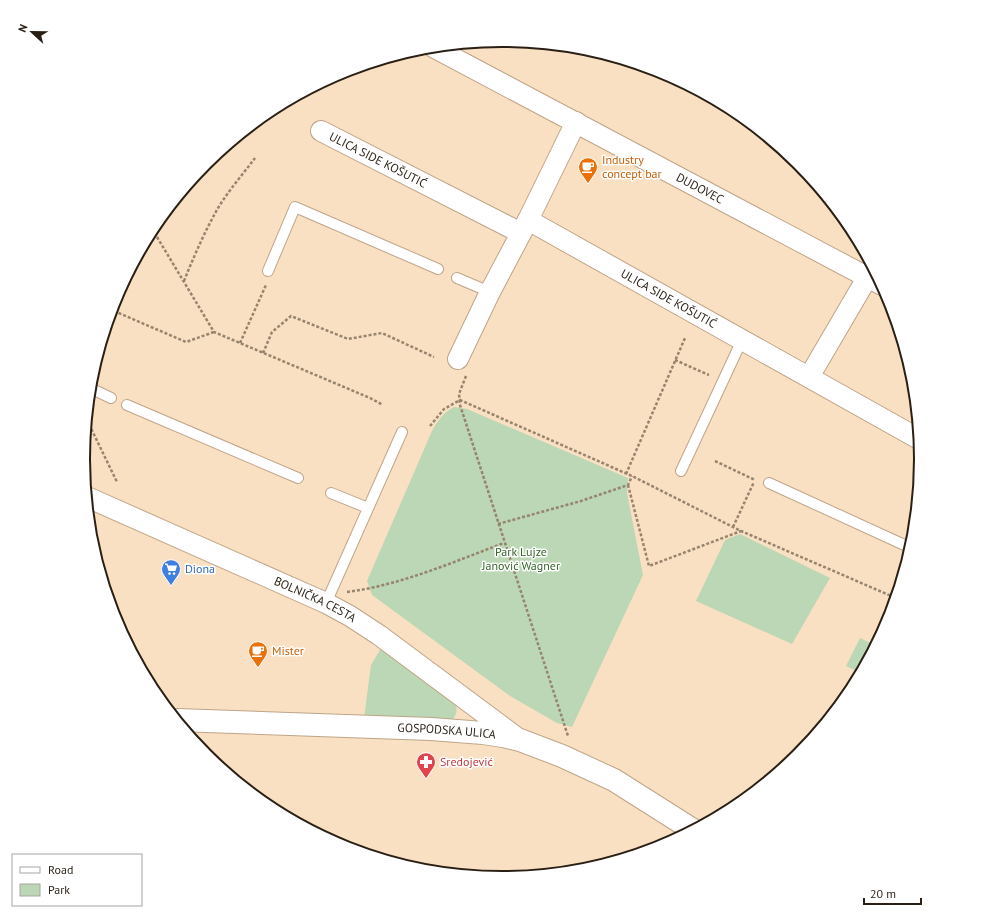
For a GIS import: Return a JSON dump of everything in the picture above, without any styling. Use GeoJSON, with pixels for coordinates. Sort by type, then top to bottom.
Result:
{"type":"FeatureCollection","features":[{"type":"Feature","properties":{"kind":"street","name":"DUDOVEC"},"geometry":{"type":"LineString","coordinates":[[442,52],[874,281]]}},
{"type":"Feature","properties":{"kind":"street"},"geometry":{"type":"LineString","coordinates":[[463,366],[490,292],[525,226],[576,122]]}},
{"type":"Feature","properties":{"kind":"street","name":"ULICA SIDE KOŠUTIĆ"},"geometry":{"type":"LineString","coordinates":[[321,131],[525,226],[742,340],[913,436]]}},
{"type":"Feature","properties":{"kind":"street"},"geometry":{"type":"LineString","coordinates":[[809,377],[874,281]]}},
{"type":"Feature","properties":{"kind":"street","name":"BOLNIČKA CESTA"},"geometry":{"type":"LineString","coordinates":[[92,499],[334,598],[350,616],[379,635],[520,740]]}},
{"type":"Feature","properties":{"kind":"street","name":"GOSPODSKA ULICA"},"geometry":{"type":"LineString","coordinates":[[183,720],[483,732],[520,740],[562,756],[614,780],[688,827]]}},
{"type":"Feature","properties":{"kind":"lane"},"geometry":{"type":"LineString","coordinates":[[268,271],[295,207],[438,269]]}},
{"type":"Feature","properties":{"kind":"lane"},"geometry":{"type":"LineString","coordinates":[[458,278],[490,292]]}},
{"type":"Feature","properties":{"kind":"lane"},"geometry":{"type":"LineString","coordinates":[[681,472],[742,340]]}},
{"type":"Feature","properties":{"kind":"lane"},"geometry":{"type":"LineString","coordinates":[[96,391],[111,398]]}},
{"type":"Feature","properties":{"kind":"lane"},"geometry":{"type":"LineString","coordinates":[[127,405],[298,478]]}},
{"type":"Feature","properties":{"kind":"lane"},"geometry":{"type":"LineString","coordinates":[[334,598],[368,508],[402,432]]}},
{"type":"Feature","properties":{"kind":"lane"},"geometry":{"type":"LineString","coordinates":[[770,483],[905,545]]}},
{"type":"Feature","properties":{"kind":"lane"},"geometry":{"type":"LineString","coordinates":[[331,493],[368,508]]}},
{"type":"Feature","properties":{"kind":"path"},"geometry":{"type":"LineString","coordinates":[[184,281],[218,208],[255,158]]}},
{"type":"Feature","properties":{"kind":"path"},"geometry":{"type":"LineString","coordinates":[[157,237],[214,332],[370,398],[382,405]]}},
{"type":"Feature","properties":{"kind":"path"},"geometry":{"type":"LineString","coordinates":[[240,343],[268,280],[268,271]]}},
{"type":"Feature","properties":{"kind":"path"},"geometry":{"type":"LineString","coordinates":[[117,312],[186,342],[214,332]]}},
{"type":"Feature","properties":{"kind":"path"},"geometry":{"type":"LineString","coordinates":[[263,353],[272,332],[291,316],[348,339],[382,333],[434,357]]}},
{"type":"Feature","properties":{"kind":"path"},"geometry":{"type":"LineString","coordinates":[[626,474],[685,338]]}},
{"type":"Feature","properties":{"kind":"path"},"geometry":{"type":"LineString","coordinates":[[675,360],[723,381]]}},
{"type":"Feature","properties":{"kind":"path"},"geometry":{"type":"LineString","coordinates":[[463,366],[459,394],[460,405],[569,739]]}},
{"type":"Feature","properties":{"kind":"path"},"geometry":{"type":"LineString","coordinates":[[460,400],[632,476],[733,527],[890,596]]}},
{"type":"Feature","properties":{"kind":"path"},"geometry":{"type":"LineString","coordinates":[[430,426],[444,409],[460,400]]}},
{"type":"Feature","properties":{"kind":"path"},"geometry":{"type":"LineString","coordinates":[[91,429],[117,482]]}},
{"type":"Feature","properties":{"kind":"path"},"geometry":{"type":"LineString","coordinates":[[715,461],[756,480],[733,527]]}},
{"type":"Feature","properties":{"kind":"path"},"geometry":{"type":"LineString","coordinates":[[632,476],[628,485],[650,566],[742,531]]}},
{"type":"Feature","properties":{"kind":"path"},"geometry":{"type":"LineString","coordinates":[[498,524],[582,501],[628,485]]}},
{"type":"Feature","properties":{"kind":"path"},"geometry":{"type":"LineString","coordinates":[[334,598],[415,576],[504,543]]}},
{"type":"Feature","properties":{"kind":"green space","name":"Park Lujze Janović Wagner"},"geometry":{"type":"Polygon","coordinates":[[[454,407],[467,409],[628,478],[627,493],[643,575],[572,727],[557,723],[510,696],[372,595],[367,581],[432,431],[441,417],[454,407]]]}},
{"type":"Feature","properties":{"kind":"green space"},"geometry":{"type":"Polygon","coordinates":[[[740,534],[830,578],[792,644],[696,601],[725,540],[740,534]]]}},
{"type":"Feature","properties":{"kind":"green space"},"geometry":{"type":"Polygon","coordinates":[[[860,638],[871,643],[856,671],[846,666],[860,638]]]}},
{"type":"Feature","properties":{"kind":"green space"},"geometry":{"type":"Polygon","coordinates":[[[381,648],[454,702],[456,711],[453,719],[364,718],[371,665],[381,648]]]}},
{"type":"Feature","properties":{"kind":"place","name":"Industry concept bar"},"geometry":{"type":"Point","coordinates":[588,184]}},
{"type":"Feature","properties":{"kind":"place","name":"Diona"},"geometry":{"type":"Point","coordinates":[171,586]}},
{"type":"Feature","properties":{"kind":"place","name":"Mister"},"geometry":{"type":"Point","coordinates":[258,668]}},
{"type":"Feature","properties":{"kind":"place","name":"Sredojević"},"geometry":{"type":"Point","coordinates":[426,779]}}]}
